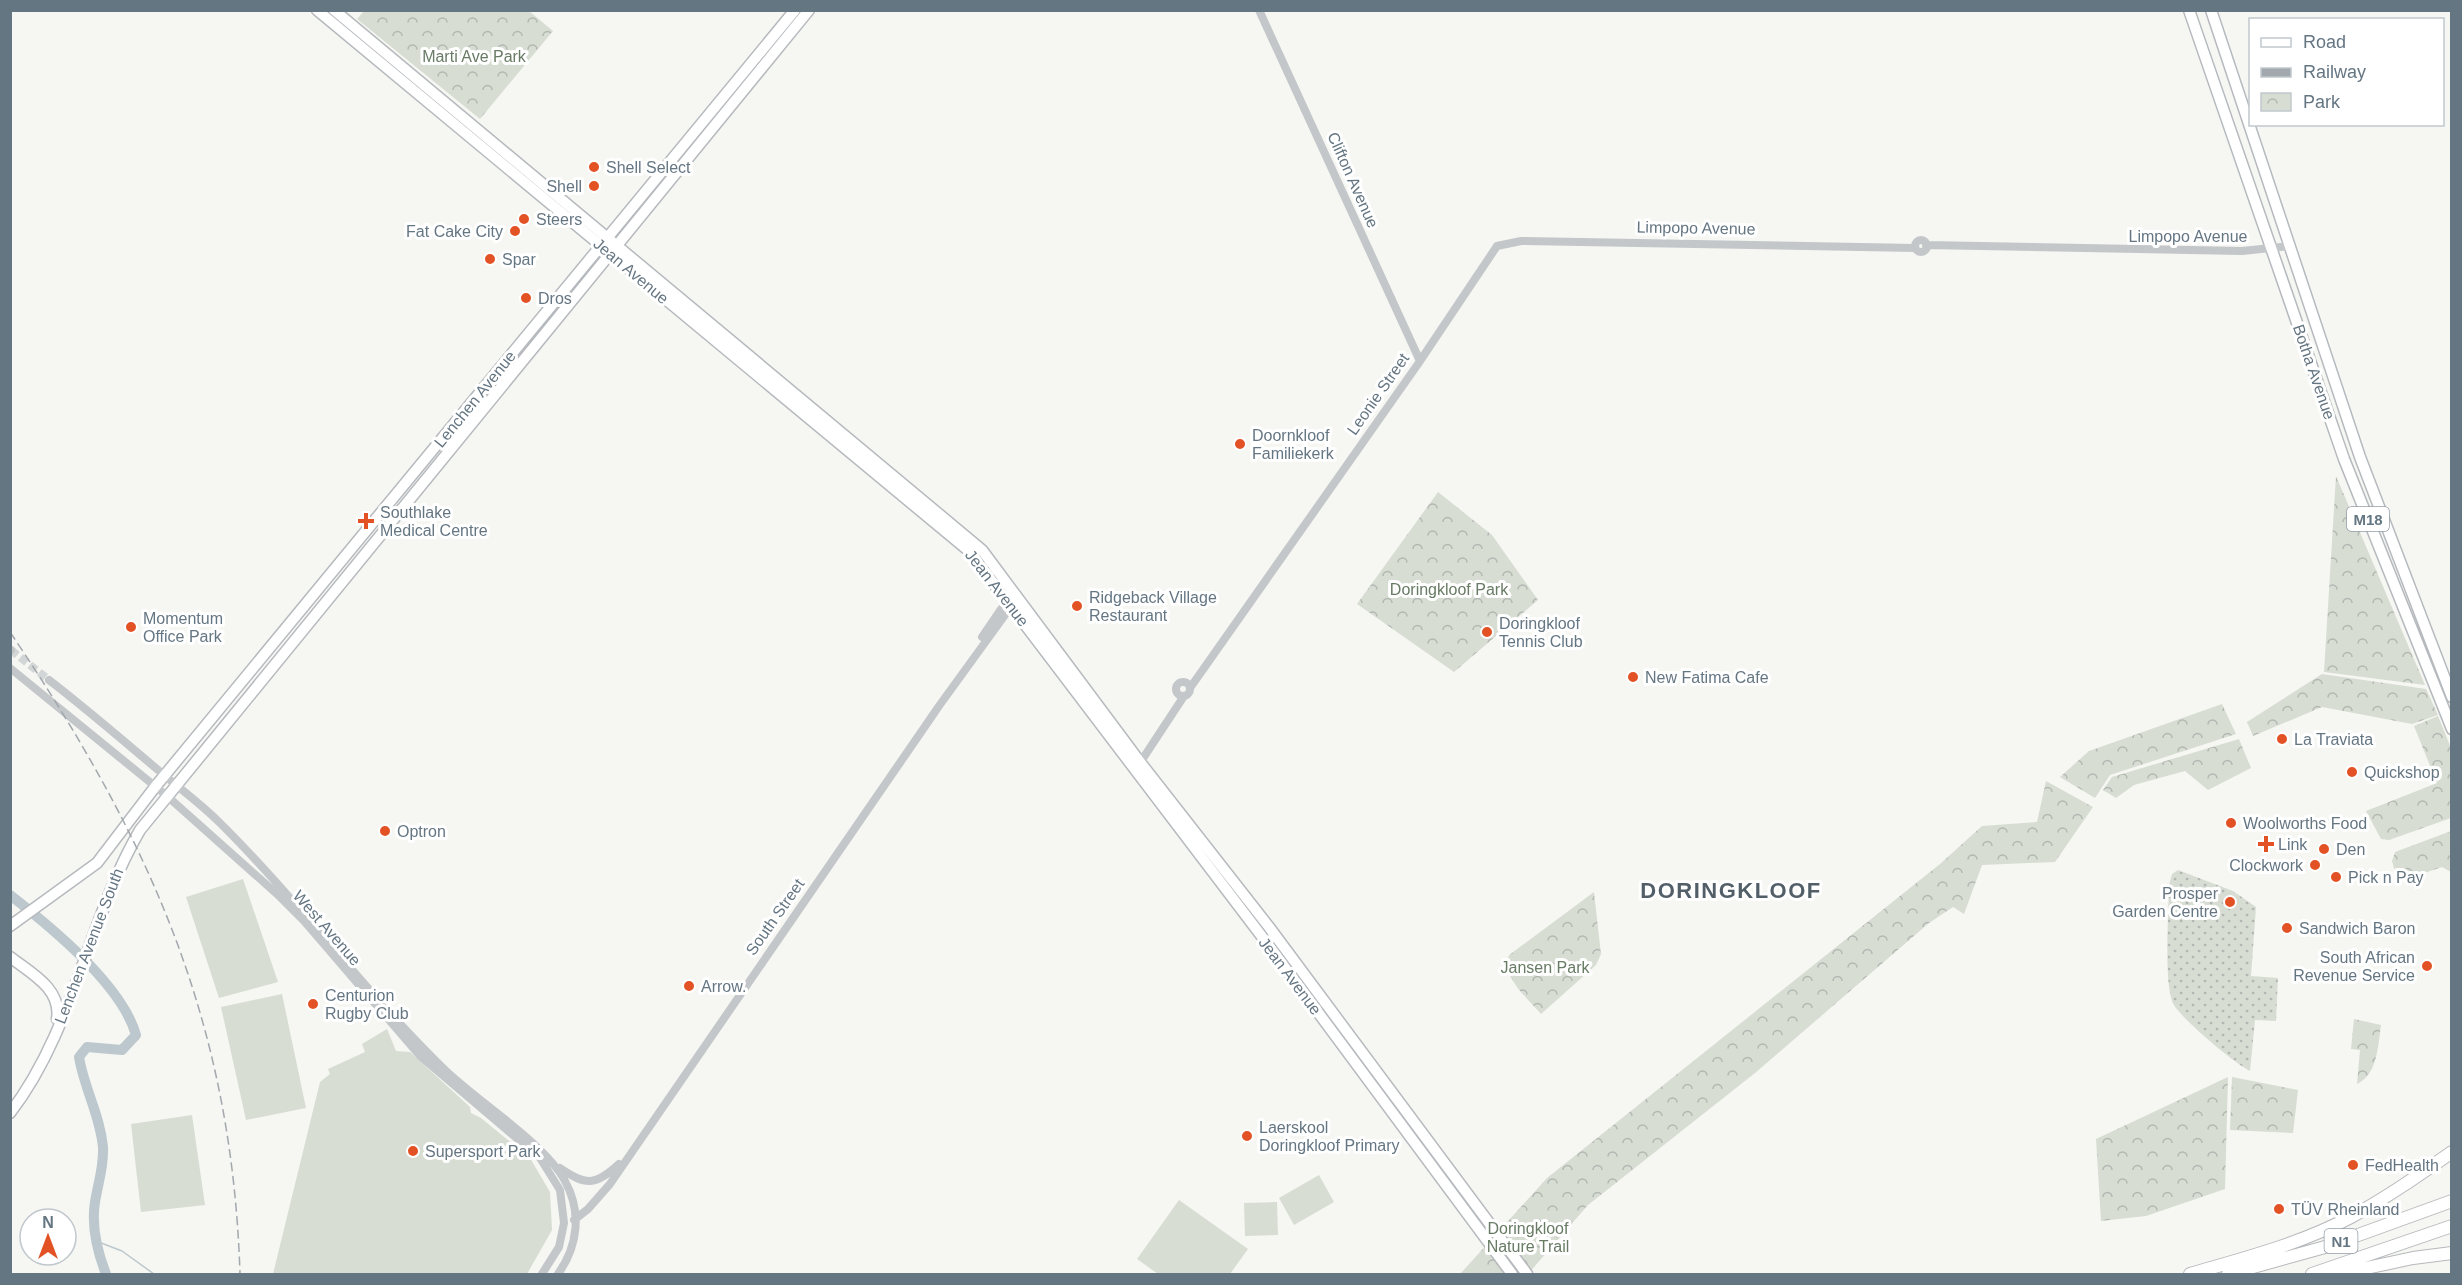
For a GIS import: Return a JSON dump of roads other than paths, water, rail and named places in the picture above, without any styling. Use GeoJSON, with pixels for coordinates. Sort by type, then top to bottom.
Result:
{"type":"FeatureCollection","features":[{"type":"Feature","properties":{"kind":"highway"},"geometry":{"type":"LineString","coordinates":[[2190,1275],[2276,1249],[2341,1221],[2399,1188],[2451,1152]]}},
{"type":"Feature","properties":{"kind":"highway","name":"N1"},"geometry":{"type":"LineString","coordinates":[[2228,1275],[2325,1247],[2451,1201]]}},
{"type":"Feature","properties":{"kind":"highway","name":"N1"},"geometry":{"type":"LineString","coordinates":[[2312,1275],[2451,1226]]}},
{"type":"Feature","properties":{"kind":"highway"},"geometry":{"type":"LineString","coordinates":[[2337,1275],[2413,1257],[2451,1252]]}},
{"type":"Feature","properties":{"kind":"main road","name":"Jean Avenue"},"geometry":{"type":"LineString","coordinates":[[316,10],[530,186],[667,287],[925,507]]}},
{"type":"Feature","properties":{"kind":"main road","name":"Jean Avenue"},"geometry":{"type":"LineString","coordinates":[[334,10],[522,166],[685,316],[925,507],[976,543],[1013,598],[1219,882],[1512,1275]]}},
{"type":"Feature","properties":{"kind":"main road","name":"Lenchen Avenue"},"geometry":{"type":"LineString","coordinates":[[175,784],[795,10]]}},
{"type":"Feature","properties":{"kind":"main road","name":"Lenchen Avenue"},"geometry":{"type":"LineString","coordinates":[[13,924],[103,855],[155,787],[809,10]]}},
{"type":"Feature","properties":{"kind":"main road","name":"Botha Avenue"},"geometry":{"type":"LineString","coordinates":[[2189,10],[2344,459],[2451,729]]}},
{"type":"Feature","properties":{"kind":"main road","name":"Botha Avenue"},"geometry":{"type":"LineString","coordinates":[[2211,10],[2249,122]]}},
{"type":"Feature","properties":{"kind":"main road","name":"Botha Avenue"},"geometry":{"type":"LineString","coordinates":[[2250,126],[2360,457],[2451,697]]}},
{"type":"Feature","properties":{"kind":"main road"},"geometry":{"type":"LineString","coordinates":[[522,166],[532,181],[530,186]]}},
{"type":"Feature","properties":{"kind":"main road"},"geometry":{"type":"LineString","coordinates":[[667,287],[671,296],[686,309],[685,316]]}},
{"type":"Feature","properties":{"kind":"main road","name":"Jean Avenue"},"geometry":{"type":"LineString","coordinates":[[1137,767],[1200,839],[1368,1060],[1527,1275]]}},
{"type":"Feature","properties":{"kind":"main road","name":"Lenchen Avenue South"},"geometry":{"type":"LineString","coordinates":[[10,1113],[30,1088],[55,1033],[123,859],[140,830],[175,784]]}},
{"type":"Feature","properties":{"kind":"main road"},"geometry":{"type":"LineString","coordinates":[[1200,839],[1202,849],[1222,875],[1219,882]]}},
{"type":"Feature","properties":{"kind":"main road"},"geometry":{"type":"LineString","coordinates":[[10,957],[54,994],[59,1009],[55,1033]]}},
{"type":"Feature","properties":{"kind":"main road"},"geometry":{"type":"LineString","coordinates":[[1368,1060],[1369,1068],[1389,1097],[1387,1105]]}},
{"type":"Feature","properties":{"kind":"main road"},"geometry":{"type":"LineString","coordinates":[[1461,1185],[1463,1198],[1474,1215],[1480,1231]]}},
{"type":"Feature","properties":{"kind":"street","name":"Clifton Avenue"},"geometry":{"type":"LineString","coordinates":[[1259,10],[1420,361]]}},
{"type":"Feature","properties":{"kind":"street","name":"Limpopo Avenue"},"geometry":{"type":"LineString","coordinates":[[1494,249],[1514,241],[1915,246],[1921,240],[1926,247],[2116,251],[2271,250],[2291,246]]}},
{"type":"Feature","properties":{"kind":"street","name":"Leonie Street"},"geometry":{"type":"LineString","coordinates":[[1137,767],[1174,710],[1180,694],[1179,684],[1187,685],[1200,671],[1420,361],[1494,249]]}},
{"type":"Feature","properties":{"kind":"street"},"geometry":{"type":"LineString","coordinates":[[1411,343],[1422,346],[1432,343]]}},
{"type":"Feature","properties":{"kind":"street","name":"South Street"},"geometry":{"type":"LineString","coordinates":[[564,1223],[576,1219],[597,1200],[939,706],[952,681],[1013,598]]}},
{"type":"Feature","properties":{"kind":"street","name":"West Avenue"},"geometry":{"type":"LineString","coordinates":[[10,668],[167,796],[304,921],[420,1056],[540,1158],[560,1190],[564,1223],[559,1247],[542,1275]]}},
{"type":"Feature","properties":{"kind":"street","name":"West Avenue"},"geometry":{"type":"LineString","coordinates":[[49,680],[220,823],[283,890],[374,996],[443,1068],[552,1162],[569,1188],[576,1219],[574,1242],[558,1275]]}},
{"type":"Feature","properties":{"kind":"street"},"geometry":{"type":"LineString","coordinates":[[552,1162],[574,1177],[592,1181],[604,1177],[631,1152]]}},
{"type":"Feature","properties":{"kind":"waterway"},"geometry":{"type":"LineString","coordinates":[[10,895],[64,940],[101,977],[128,1016],[136,1035],[122,1050],[87,1047],[79,1057],[99,1124],[103,1147],[103,1161],[95,1202],[94,1230],[106,1274]]}},
{"type":"Feature","properties":{"kind":"waterway"},"geometry":{"type":"LineString","coordinates":[[96,1241],[122,1251],[154,1274]]}},
{"type":"Feature","properties":{"kind":"tunnel"},"geometry":{"type":"LineString","coordinates":[[11,650],[49,680]]}},
{"type":"Feature","properties":{"kind":"railway"},"geometry":{"type":"LineString","coordinates":[[10,632],[60,709],[104,784],[142,860],[174,936],[201,1015],[220,1096],[234,1183],[240,1274]]}},
{"type":"Feature","properties":{"kind":"place","name":"Shell Select"},"geometry":{"type":"Point","coordinates":[594,167]}},
{"type":"Feature","properties":{"kind":"place","name":"Shell"},"geometry":{"type":"Point","coordinates":[594,186]}},
{"type":"Feature","properties":{"kind":"place","name":"Steers"},"geometry":{"type":"Point","coordinates":[524,219]}},
{"type":"Feature","properties":{"kind":"place","name":"Fat Cake City"},"geometry":{"type":"Point","coordinates":[515,231]}},
{"type":"Feature","properties":{"kind":"place","name":"Spar"},"geometry":{"type":"Point","coordinates":[490,259]}},
{"type":"Feature","properties":{"kind":"place","name":"Dros"},"geometry":{"type":"Point","coordinates":[526,298]}},
{"type":"Feature","properties":{"kind":"place","name":"Doornkloof Familiekerk"},"geometry":{"type":"Point","coordinates":[1240,444]}},
{"type":"Feature","properties":{"kind":"place","name":"Southlake Medical Centre"},"geometry":{"type":"Point","coordinates":[366,521]}},
{"type":"Feature","properties":{"kind":"place","name":"Ridgeback Village Restaurant"},"geometry":{"type":"Point","coordinates":[1077,606]}},
{"type":"Feature","properties":{"kind":"place","name":"Momentum Office Park"},"geometry":{"type":"Point","coordinates":[131,627]}},
{"type":"Feature","properties":{"kind":"place","name":"Doringkloof Tennis Club"},"geometry":{"type":"Point","coordinates":[1487,632]}},
{"type":"Feature","properties":{"kind":"place","name":"New Fatima Cafe"},"geometry":{"type":"Point","coordinates":[1633,677]}},
{"type":"Feature","properties":{"kind":"place","name":"La Traviata"},"geometry":{"type":"Point","coordinates":[2282,739]}},
{"type":"Feature","properties":{"kind":"place","name":"Quickshop"},"geometry":{"type":"Point","coordinates":[2352,772]}},
{"type":"Feature","properties":{"kind":"place","name":"Woolworths Food"},"geometry":{"type":"Point","coordinates":[2231,823]}},
{"type":"Feature","properties":{"kind":"place","name":"Optron"},"geometry":{"type":"Point","coordinates":[385,831]}},
{"type":"Feature","properties":{"kind":"place","name":"Link"},"geometry":{"type":"Point","coordinates":[2266,844]}},
{"type":"Feature","properties":{"kind":"place","name":"Den"},"geometry":{"type":"Point","coordinates":[2324,849]}},
{"type":"Feature","properties":{"kind":"place","name":"Clockwork"},"geometry":{"type":"Point","coordinates":[2315,865]}},
{"type":"Feature","properties":{"kind":"place","name":"Pick n Pay"},"geometry":{"type":"Point","coordinates":[2336,877]}},
{"type":"Feature","properties":{"kind":"place","name":"Prosper Garden Centre"},"geometry":{"type":"Point","coordinates":[2230,902]}},
{"type":"Feature","properties":{"kind":"place","name":"Sandwich Baron"},"geometry":{"type":"Point","coordinates":[2287,928]}},
{"type":"Feature","properties":{"kind":"place","name":"South African Revenue Service"},"geometry":{"type":"Point","coordinates":[2427,966]}},
{"type":"Feature","properties":{"kind":"place","name":"Arrow."},"geometry":{"type":"Point","coordinates":[689,986]}},
{"type":"Feature","properties":{"kind":"place","name":"Centurion Rugby Club"},"geometry":{"type":"Point","coordinates":[313,1004]}},
{"type":"Feature","properties":{"kind":"place","name":"Laerskool Doringkloof Primary"},"geometry":{"type":"Point","coordinates":[1247,1136]}},
{"type":"Feature","properties":{"kind":"place","name":"Supersport Park"},"geometry":{"type":"Point","coordinates":[413,1151]}},
{"type":"Feature","properties":{"kind":"place","name":"FedHealth"},"geometry":{"type":"Point","coordinates":[2353,1165]}},
{"type":"Feature","properties":{"kind":"place","name":"TÜV Rheinland"},"geometry":{"type":"Point","coordinates":[2279,1209]}},
{"type":"Feature","properties":{"kind":"district","name":"DORINGKLOOF"},"geometry":{"type":"Point","coordinates":[1731,890]}},
{"type":"Feature","properties":{"kind":"park label","name":"Marti Ave Park"},"geometry":{"type":"Point","coordinates":[474,56]}},
{"type":"Feature","properties":{"kind":"park label","name":"Doringkloof Park"},"geometry":{"type":"Point","coordinates":[1449,589]}},
{"type":"Feature","properties":{"kind":"park label","name":"Jansen Park"},"geometry":{"type":"Point","coordinates":[1545,967]}},
{"type":"Feature","properties":{"kind":"park label","name":"Doringkloof Nature Trail"},"geometry":{"type":"Point","coordinates":[1528,1237]}}]}
